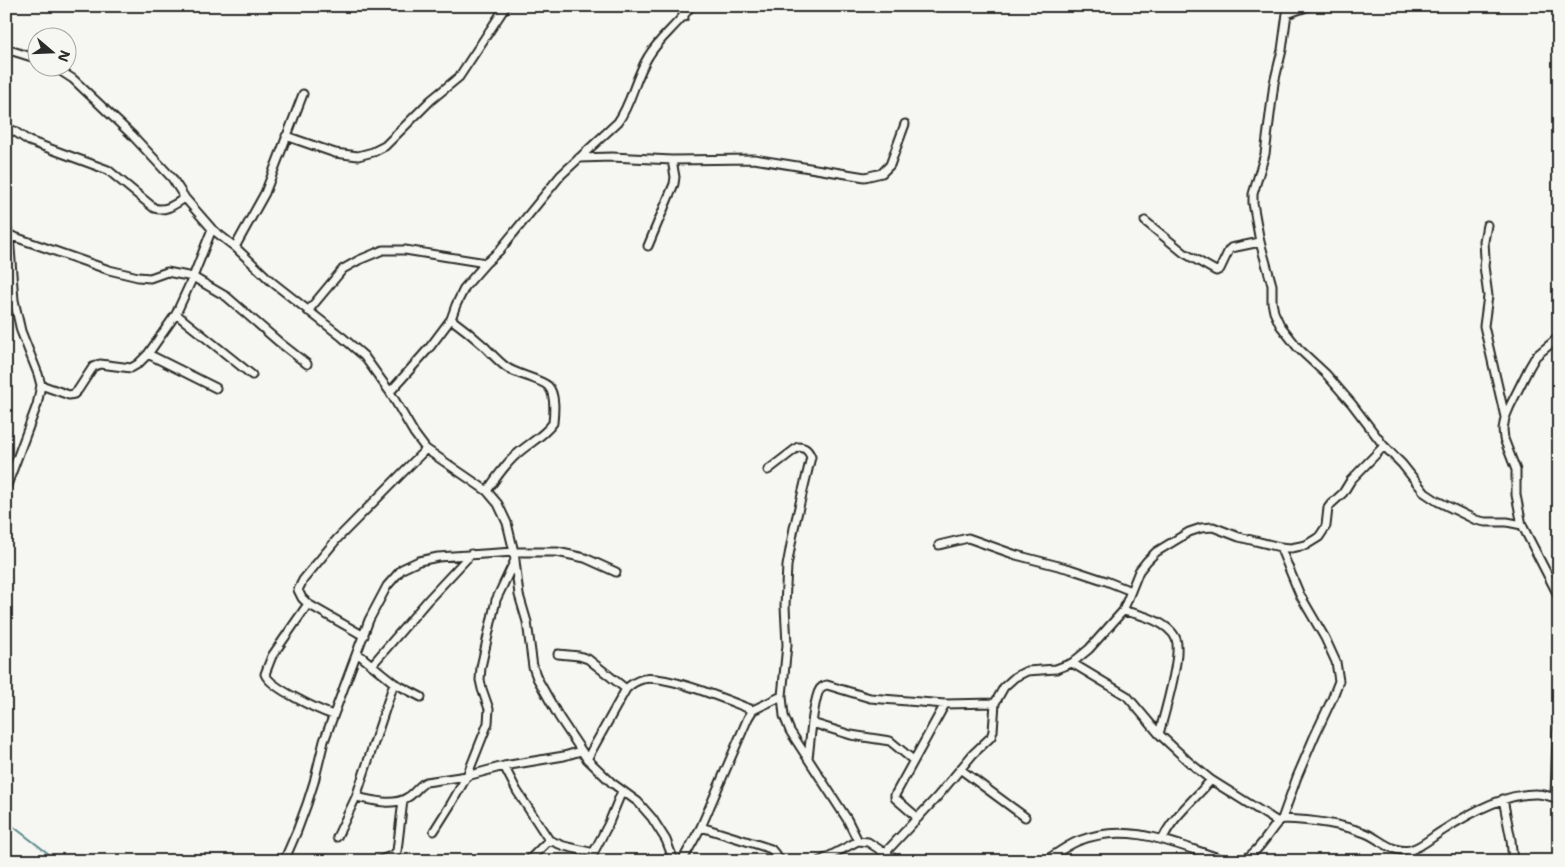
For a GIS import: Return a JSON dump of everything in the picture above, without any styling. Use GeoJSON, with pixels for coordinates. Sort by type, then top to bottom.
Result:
{"type":"FeatureCollection","features":[{"type":"Feature","properties":{"kind":"street"},"geometry":{"type":"LineString","coordinates":[[286,136],[335,153],[358,156],[385,146],[431,100],[459,76],[506,6]]}},
{"type":"Feature","properties":{"kind":"street"},"geometry":{"type":"LineString","coordinates":[[681,6],[684,17]]}},
{"type":"Feature","properties":{"kind":"street"},"geometry":{"type":"LineString","coordinates":[[390,392],[430,347],[451,319],[465,287],[499,251],[561,175],[618,122],[625,112],[653,49],[684,17],[691,6]]}},
{"type":"Feature","properties":{"kind":"street"},"geometry":{"type":"LineString","coordinates":[[1288,6],[1274,83],[1265,154],[1253,194],[1260,242],[1272,285],[1274,312],[1280,325],[1298,348],[1326,374],[1425,493],[1437,502],[1476,520],[1522,525]]}},
{"type":"Feature","properties":{"kind":"street"},"geometry":{"type":"LineString","coordinates":[[1288,14],[1309,6]]}},
{"type":"Feature","properties":{"kind":"street"},"geometry":{"type":"LineString","coordinates":[[6,49],[28,56]]}},
{"type":"Feature","properties":{"kind":"street"},"geometry":{"type":"LineString","coordinates":[[71,78],[115,117],[172,178],[185,198],[212,228],[272,282],[364,356],[390,392],[414,433],[426,449],[487,491],[498,504],[504,513],[515,556],[519,595],[530,640],[535,672],[555,710],[581,751],[612,783],[638,802],[652,818],[666,840],[674,861]]}},
{"type":"Feature","properties":{"kind":"street"},"geometry":{"type":"LineString","coordinates":[[235,248],[265,193],[303,94]]}},
{"type":"Feature","properties":{"kind":"street"},"geometry":{"type":"LineString","coordinates":[[579,158],[612,157],[672,160],[723,158],[764,160],[865,177],[882,173],[890,165],[905,124]]}},
{"type":"Feature","properties":{"kind":"street"},"geometry":{"type":"LineString","coordinates":[[6,128],[29,141],[108,170],[154,208],[166,209],[185,198]]}},
{"type":"Feature","properties":{"kind":"street"},"geometry":{"type":"LineString","coordinates":[[648,246],[674,184],[675,177],[672,160]]}},
{"type":"Feature","properties":{"kind":"street"},"geometry":{"type":"LineString","coordinates":[[1145,221],[1184,253],[1216,270],[1220,269],[1231,248],[1260,242]]}},
{"type":"Feature","properties":{"kind":"street"},"geometry":{"type":"LineString","coordinates":[[6,223],[9,235],[14,300],[22,331],[41,385],[37,405],[6,488]]}},
{"type":"Feature","properties":{"kind":"street"},"geometry":{"type":"LineString","coordinates":[[1487,225],[1484,241],[1484,266],[1488,296],[1484,326],[1505,418]]}},
{"type":"Feature","properties":{"kind":"street"},"geometry":{"type":"LineString","coordinates":[[41,385],[69,395],[74,394],[93,367],[100,364],[131,368],[138,364],[148,354],[176,314],[212,228]]}},
{"type":"Feature","properties":{"kind":"street"},"geometry":{"type":"LineString","coordinates":[[9,235],[109,270],[138,277],[150,278],[167,272],[193,277],[227,297],[307,364]]}},
{"type":"Feature","properties":{"kind":"street"},"geometry":{"type":"LineString","coordinates":[[308,311],[343,269],[358,260],[383,250],[405,250],[486,263]]}},
{"type":"Feature","properties":{"kind":"street"},"geometry":{"type":"LineString","coordinates":[[176,314],[252,374]]}},
{"type":"Feature","properties":{"kind":"street"},"geometry":{"type":"LineString","coordinates":[[451,319],[506,367],[549,387],[553,401],[553,423],[541,436],[513,457],[487,491]]}},
{"type":"Feature","properties":{"kind":"street"},"geometry":{"type":"LineString","coordinates":[[1559,337],[1536,356],[1519,387],[1505,418],[1503,429],[1504,439],[1516,470],[1516,495],[1522,525],[1559,597]]}},
{"type":"Feature","properties":{"kind":"street"},"geometry":{"type":"LineString","coordinates":[[148,354],[216,388]]}},
{"type":"Feature","properties":{"kind":"street"},"geometry":{"type":"LineString","coordinates":[[885,853],[918,818],[972,754],[991,737],[994,731],[995,704],[1004,687],[1015,677],[1027,671],[1056,669],[1072,663],[1107,630],[1123,611],[1139,571],[1151,556],[1189,532],[1213,527],[1239,537],[1280,548],[1299,547],[1319,537],[1326,526],[1328,508],[1351,480],[1384,446]]}},
{"type":"Feature","properties":{"kind":"street"},"geometry":{"type":"LineString","coordinates":[[768,470],[798,447],[803,447],[811,457],[787,566],[785,606],[787,645],[782,696],[784,716],[790,732],[847,819],[858,841]]}},
{"type":"Feature","properties":{"kind":"street"},"geometry":{"type":"LineString","coordinates":[[364,636],[308,604],[299,594],[298,590],[337,539],[426,449]]}},
{"type":"Feature","properties":{"kind":"street"},"geometry":{"type":"LineString","coordinates":[[939,545],[968,538],[1016,555],[1097,578],[1131,591]]}},
{"type":"Feature","properties":{"kind":"street"},"geometry":{"type":"LineString","coordinates":[[1240,861],[1253,853],[1280,821],[1339,680],[1336,662],[1326,638],[1300,595],[1280,548]]}},
{"type":"Feature","properties":{"kind":"street"},"geometry":{"type":"LineString","coordinates":[[284,861],[307,804],[324,741],[369,620],[387,586],[402,569],[438,557],[471,554],[515,556],[557,552],[585,558],[616,572]]}},
{"type":"Feature","properties":{"kind":"street"},"geometry":{"type":"LineString","coordinates":[[372,665],[471,554]]}},
{"type":"Feature","properties":{"kind":"street"},"geometry":{"type":"LineString","coordinates":[[434,830],[452,804],[467,776],[485,730],[489,709],[482,689],[480,674],[493,609],[515,556]]}},
{"type":"Feature","properties":{"kind":"street"},"geometry":{"type":"LineString","coordinates":[[308,604],[272,656],[265,674],[267,680],[306,704],[334,715]]}},
{"type":"Feature","properties":{"kind":"street"},"geometry":{"type":"LineString","coordinates":[[1123,611],[1139,614],[1153,620],[1168,630],[1176,641],[1174,669],[1159,734]]}},
{"type":"Feature","properties":{"kind":"street"},"geometry":{"type":"LineString","coordinates":[[357,653],[394,683],[421,697]]}},
{"type":"Feature","properties":{"kind":"street"},"geometry":{"type":"LineString","coordinates":[[558,654],[588,659],[626,689]]}},
{"type":"Feature","properties":{"kind":"street"},"geometry":{"type":"LineString","coordinates":[[1072,663],[1127,696],[1159,734],[1211,780],[1280,821],[1335,824],[1366,833],[1395,850],[1410,850],[1454,824],[1503,799],[1538,794],[1557,798],[1557,733],[1559,721]]}},
{"type":"Feature","properties":{"kind":"street"},"geometry":{"type":"LineString","coordinates":[[587,759],[626,689],[642,679],[652,678],[671,681],[753,710]]}},
{"type":"Feature","properties":{"kind":"street"},"geometry":{"type":"LineString","coordinates":[[337,837],[356,797],[394,683]]}},
{"type":"Feature","properties":{"kind":"street"},"geometry":{"type":"LineString","coordinates":[[808,758],[812,723],[819,692],[821,688],[827,685],[870,698],[945,704],[995,704]]}},
{"type":"Feature","properties":{"kind":"street"},"geometry":{"type":"LineString","coordinates":[[682,861],[701,828],[748,718],[753,710],[782,696]]}},
{"type":"Feature","properties":{"kind":"street"},"geometry":{"type":"LineString","coordinates":[[918,818],[895,795],[945,704]]}},
{"type":"Feature","properties":{"kind":"street"},"geometry":{"type":"LineString","coordinates":[[812,723],[851,735],[890,742],[913,760]]}},
{"type":"Feature","properties":{"kind":"street"},"geometry":{"type":"LineString","coordinates":[[356,797],[394,802],[410,796],[421,784],[426,782],[467,776],[504,766],[564,756],[581,751]]}},
{"type":"Feature","properties":{"kind":"street"},"geometry":{"type":"LineString","coordinates":[[504,766],[517,791],[549,840],[564,846],[594,853]]}},
{"type":"Feature","properties":{"kind":"street"},"geometry":{"type":"LineString","coordinates":[[960,769],[1025,817]]}},
{"type":"Feature","properties":{"kind":"street"},"geometry":{"type":"LineString","coordinates":[[1162,839],[1182,811],[1200,794],[1211,780]]}},
{"type":"Feature","properties":{"kind":"street"},"geometry":{"type":"LineString","coordinates":[[589,861],[608,825],[622,791]]}},
{"type":"Feature","properties":{"kind":"street"},"geometry":{"type":"LineString","coordinates":[[1503,799],[1513,861]]}},
{"type":"Feature","properties":{"kind":"street"},"geometry":{"type":"LineString","coordinates":[[378,861],[393,855],[397,851],[403,800]]}},
{"type":"Feature","properties":{"kind":"street"},"geometry":{"type":"LineString","coordinates":[[701,828],[762,846],[771,850],[781,861]]}},
{"type":"Feature","properties":{"kind":"street"},"geometry":{"type":"LineString","coordinates":[[1045,861],[1080,841],[1128,832],[1162,839],[1228,861]]}},
{"type":"Feature","properties":{"kind":"street"},"geometry":{"type":"LineString","coordinates":[[528,861],[549,840]]}},
{"type":"Feature","properties":{"kind":"street"},"geometry":{"type":"LineString","coordinates":[[820,861],[858,841],[868,842],[897,861]]}},
{"type":"Feature","properties":{"kind":"street"},"geometry":{"type":"LineString","coordinates":[[1410,850],[1411,861]]}},
{"type":"Feature","properties":{"kind":"waterway"},"geometry":{"type":"LineString","coordinates":[[6,821],[58,861]]}}]}
